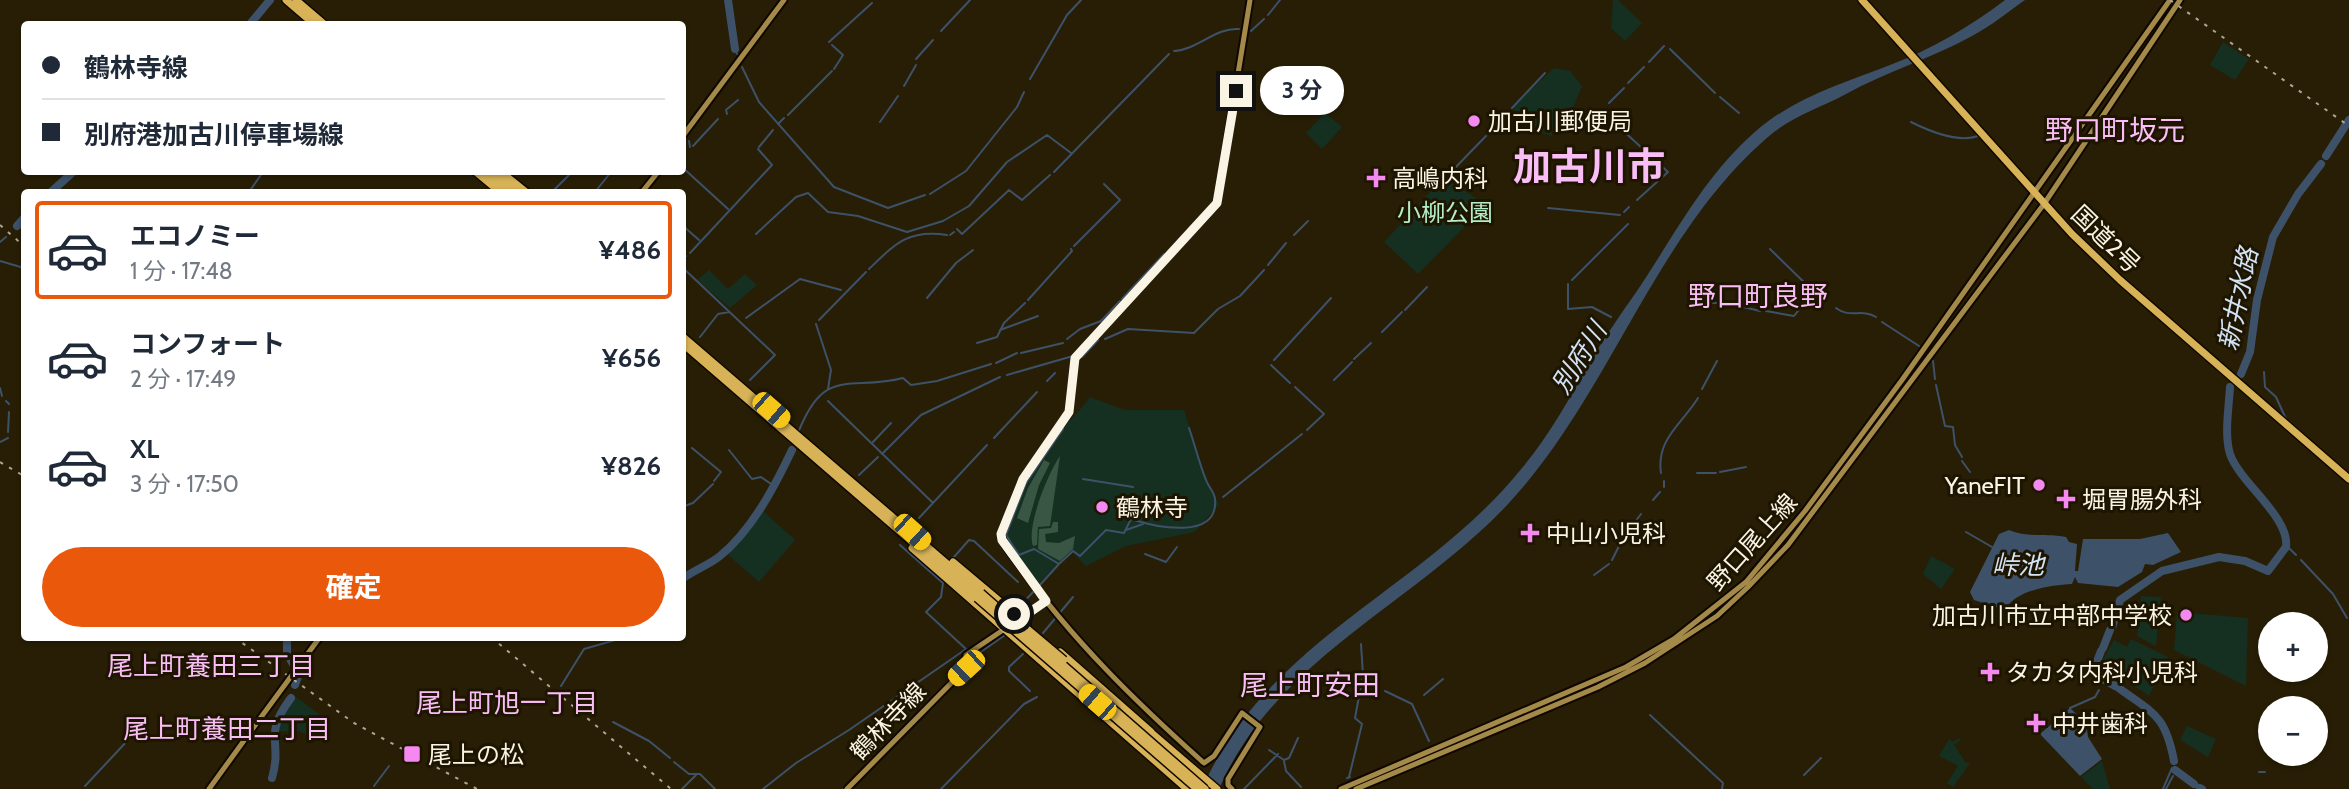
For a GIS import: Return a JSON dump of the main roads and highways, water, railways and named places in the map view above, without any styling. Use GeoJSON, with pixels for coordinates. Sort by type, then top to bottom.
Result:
{"type":"FeatureCollection","features":[{"type":"Feature","properties":{"kind":"highway"},"geometry":{"type":"LineString","coordinates":[[286,0],[310,21]]}},
{"type":"Feature","properties":{"kind":"highway"},"geometry":{"type":"LineString","coordinates":[[296,0],[320,21]]}},
{"type":"Feature","properties":{"kind":"highway","name":"国道2号"},"geometry":{"type":"LineString","coordinates":[[1862,0],[2035,194],[2114,274],[2349,479]]}},
{"type":"Feature","properties":{"kind":"highway"},"geometry":{"type":"LineString","coordinates":[[481,175],[505,189]]}},
{"type":"Feature","properties":{"kind":"highway"},"geometry":{"type":"LineString","coordinates":[[489,175],[505,189]]}},
{"type":"Feature","properties":{"kind":"highway"},"geometry":{"type":"LineString","coordinates":[[505,175],[522,189]]}},
{"type":"Feature","properties":{"kind":"highway"},"geometry":{"type":"LineString","coordinates":[[686,338],[714,366],[1198,789]]}},
{"type":"Feature","properties":{"kind":"highway"},"geometry":{"type":"LineString","coordinates":[[686,348],[714,366]]}},
{"type":"Feature","properties":{"kind":"highway"},"geometry":{"type":"LineString","coordinates":[[908,533],[922,535],[1217,789]]}},
{"type":"Feature","properties":{"kind":"highway"},"geometry":{"type":"LineString","coordinates":[[908,533],[910,546],[1187,789]]}},
{"type":"Feature","properties":{"kind":"highway"},"geometry":{"type":"LineString","coordinates":[[979,595],[1005,610],[1152,732]]}},
{"type":"Feature","properties":{"kind":"highway"},"geometry":{"type":"LineString","coordinates":[[990,601],[1205,789]]}},
{"type":"Feature","properties":{"kind":"main road"},"geometry":{"type":"LineString","coordinates":[[686,133],[784,0]]}},
{"type":"Feature","properties":{"kind":"main road"},"geometry":{"type":"LineString","coordinates":[[1230,787],[1233,769],[1258,725],[1244,714],[1214,756],[1204,763],[1124,688],[1058,615],[1002,540],[1001,534],[1023,479],[1069,412],[1075,358],[1217,203],[1250,0]]}},
{"type":"Feature","properties":{"kind":"main road","name":"野口尾上線"},"geometry":{"type":"LineString","coordinates":[[1341,789],[1626,667],[1661,648],[1721,604],[1763,563],[1805,511],[2035,194],[2170,0]]}},
{"type":"Feature","properties":{"kind":"main road","name":"野口尾上線"},"geometry":{"type":"LineString","coordinates":[[1356,789],[1636,669],[1691,636],[1734,601],[1788,545],[2045,204],[2180,0]]}},
{"type":"Feature","properties":{"kind":"main road"},"geometry":{"type":"LineString","coordinates":[[644,189],[656,175]]}},
{"type":"Feature","properties":{"kind":"main road","name":"鶴林寺線"},"geometry":{"type":"LineString","coordinates":[[847,789],[966,668],[966,655],[1046,601]]}},
{"type":"Feature","properties":{"kind":"main road"},"geometry":{"type":"LineString","coordinates":[[209,789],[317,641]]}},
{"type":"Feature","properties":{"kind":"water","name":"別府川"},"geometry":{"type":"Polygon","coordinates":[[[2005,0],[2025,0],[1986,28],[1957,44],[1791,121],[1774,132],[1733,171],[1697,215],[1665,263],[1577,412],[1545,459],[1509,503],[1472,539],[1311,667],[1275,703],[1244,743],[1219,789],[1202,789],[1230,737],[1266,693],[1306,654],[1440,549],[1483,511],[1522,468],[1549,431],[1600,346],[1692,206],[1721,166],[1738,148],[1771,119],[1803,100],[1935,45],[2005,0]]]}},
{"type":"Feature","properties":{"kind":"water","name":"峠池"},"geometry":{"type":"Polygon","coordinates":[[[2009,530],[2023,534],[2066,537],[2069,542],[2077,544],[2075,571],[2078,571],[2083,539],[2140,539],[2168,533],[2181,552],[2153,565],[2145,564],[2142,572],[2118,587],[2078,583],[2075,577],[2072,584],[2045,587],[2025,593],[2005,610],[1974,600],[1970,592],[1999,534],[2009,530]]]}},
{"type":"Feature","properties":{"kind":"water"},"geometry":{"type":"Polygon","coordinates":[[[2070,708],[2086,723],[2088,737],[2102,759],[2080,776],[2040,734],[2070,708]]]}},
{"type":"Feature","properties":{"kind":"waterway"},"geometry":{"type":"LineString","coordinates":[[252,21],[270,0]]}},
{"type":"Feature","properties":{"kind":"waterway"},"geometry":{"type":"LineString","coordinates":[[728,0],[735,49]]}},
{"type":"Feature","properties":{"kind":"waterway"},"geometry":{"type":"LineString","coordinates":[[941,31],[970,0]]}},
{"type":"Feature","properties":{"kind":"waterway"},"geometry":{"type":"LineString","coordinates":[[1030,79],[1067,15],[1081,0]]}},
{"type":"Feature","properties":{"kind":"waterway"},"geometry":{"type":"LineString","coordinates":[[1268,15],[1280,0]]}},
{"type":"Feature","properties":{"kind":"waterway"},"geometry":{"type":"LineString","coordinates":[[829,42],[872,3]]}},
{"type":"Feature","properties":{"kind":"waterway"},"geometry":{"type":"LineString","coordinates":[[1251,31],[1264,19]]}},
{"type":"Feature","properties":{"kind":"waterway"},"geometry":{"type":"LineString","coordinates":[[1174,51],[1191,47],[1222,31],[1239,29]]}},
{"type":"Feature","properties":{"kind":"waterway"},"geometry":{"type":"LineString","coordinates":[[916,59],[933,40]]}},
{"type":"Feature","properties":{"kind":"waterway"},"geometry":{"type":"LineString","coordinates":[[832,45],[843,55],[834,69]]}},
{"type":"Feature","properties":{"kind":"waterway"},"geometry":{"type":"LineString","coordinates":[[1649,62],[1664,46]]}},
{"type":"Feature","properties":{"kind":"waterway"},"geometry":{"type":"LineString","coordinates":[[735,49],[737,54]]}},
{"type":"Feature","properties":{"kind":"waterway"},"geometry":{"type":"LineString","coordinates":[[1670,49],[1715,93]]}},
{"type":"Feature","properties":{"kind":"waterway"},"geometry":{"type":"LineString","coordinates":[[1054,172],[1169,54]]}},
{"type":"Feature","properties":{"kind":"waterway"},"geometry":{"type":"LineString","coordinates":[[904,86],[916,65]]}},
{"type":"Feature","properties":{"kind":"waterway"},"geometry":{"type":"LineString","coordinates":[[742,67],[759,102],[834,187],[888,208],[925,195]]}},
{"type":"Feature","properties":{"kind":"waterway"},"geometry":{"type":"LineString","coordinates":[[1628,83],[1644,67]]}},
{"type":"Feature","properties":{"kind":"waterway"},"geometry":{"type":"LineString","coordinates":[[788,115],[832,71]]}},
{"type":"Feature","properties":{"kind":"waterway"},"geometry":{"type":"LineString","coordinates":[[1512,108],[1545,73]]}},
{"type":"Feature","properties":{"kind":"waterway"},"geometry":{"type":"LineString","coordinates":[[1609,103],[1624,88]]}},
{"type":"Feature","properties":{"kind":"waterway"},"geometry":{"type":"LineString","coordinates":[[930,194],[966,171],[1017,107],[1024,92]]}},
{"type":"Feature","properties":{"kind":"waterway"},"geometry":{"type":"LineString","coordinates":[[880,122],[898,96]]}},
{"type":"Feature","properties":{"kind":"waterway"},"geometry":{"type":"LineString","coordinates":[[1720,97],[1739,113]]}},
{"type":"Feature","properties":{"kind":"waterway"},"geometry":{"type":"LineString","coordinates":[[727,114],[726,110],[738,100]]}},
{"type":"Feature","properties":{"kind":"waterway"},"geometry":{"type":"LineString","coordinates":[[1605,114],[1668,172],[1637,200]]}},
{"type":"Feature","properties":{"kind":"waterway"},"geometry":{"type":"LineString","coordinates":[[778,124],[784,118]]}},
{"type":"Feature","properties":{"kind":"waterway"},"geometry":{"type":"LineString","coordinates":[[693,146],[718,119]]}},
{"type":"Feature","properties":{"kind":"waterway","name":"新井水路"},"geometry":{"type":"LineString","coordinates":[[2326,156],[2349,120]]}},
{"type":"Feature","properties":{"kind":"waterway"},"geometry":{"type":"LineString","coordinates":[[1911,122],[1953,137],[1978,136]]}},
{"type":"Feature","properties":{"kind":"waterway"},"geometry":{"type":"LineString","coordinates":[[759,147],[773,130]]}},
{"type":"Feature","properties":{"kind":"waterway"},"geometry":{"type":"LineString","coordinates":[[756,234],[796,197],[808,193],[828,212],[858,216],[907,232],[943,221],[969,206],[1007,162],[1047,135],[1071,153]]}},
{"type":"Feature","properties":{"kind":"waterway"},"geometry":{"type":"LineString","coordinates":[[1450,173],[1486,136]]}},
{"type":"Feature","properties":{"kind":"waterway"},"geometry":{"type":"LineString","coordinates":[[689,141],[690,147]]}},
{"type":"Feature","properties":{"kind":"waterway"},"geometry":{"type":"LineString","coordinates":[[690,253],[772,165],[758,149]]}},
{"type":"Feature","properties":{"kind":"waterway","name":"新井水路"},"geometry":{"type":"LineString","coordinates":[[2241,374],[2250,352],[2257,300],[2273,237],[2298,194],[2321,164]]}},
{"type":"Feature","properties":{"kind":"waterway"},"geometry":{"type":"LineString","coordinates":[[686,171],[728,209]]}},
{"type":"Feature","properties":{"kind":"waterway"},"geometry":{"type":"LineString","coordinates":[[54,189],[70,175]]}},
{"type":"Feature","properties":{"kind":"waterway"},"geometry":{"type":"LineString","coordinates":[[251,189],[261,175]]}},
{"type":"Feature","properties":{"kind":"waterway"},"geometry":{"type":"LineString","coordinates":[[555,189],[569,175]]}},
{"type":"Feature","properties":{"kind":"waterway"},"geometry":{"type":"LineString","coordinates":[[597,189],[609,175]]}},
{"type":"Feature","properties":{"kind":"waterway"},"geometry":{"type":"LineString","coordinates":[[957,229],[962,234],[1009,190],[1022,200],[1050,175]]}},
{"type":"Feature","properties":{"kind":"waterway"},"geometry":{"type":"LineString","coordinates":[[1074,246],[1120,200],[1104,184]]}},
{"type":"Feature","properties":{"kind":"waterway"},"geometry":{"type":"LineString","coordinates":[[1624,212],[1629,207]]}},
{"type":"Feature","properties":{"kind":"waterway"},"geometry":{"type":"LineString","coordinates":[[1548,208],[1620,215]]}},
{"type":"Feature","properties":{"kind":"waterway"},"geometry":{"type":"LineString","coordinates":[[17,226],[21,221]]}},
{"type":"Feature","properties":{"kind":"waterway"},"geometry":{"type":"LineString","coordinates":[[1294,235],[1308,221]]}},
{"type":"Feature","properties":{"kind":"waterway"},"geometry":{"type":"LineString","coordinates":[[1572,280],[1628,224]]}},
{"type":"Feature","properties":{"kind":"waterway"},"geometry":{"type":"LineString","coordinates":[[686,229],[699,240]]}},
{"type":"Feature","properties":{"kind":"waterway"},"geometry":{"type":"LineString","coordinates":[[950,235],[954,232]]}},
{"type":"Feature","properties":{"kind":"waterway"},"geometry":{"type":"LineString","coordinates":[[869,269],[903,240],[922,234],[947,235]]}},
{"type":"Feature","properties":{"kind":"waterway"},"geometry":{"type":"LineString","coordinates":[[0,242],[6,237]]}},
{"type":"Feature","properties":{"kind":"waterway"},"geometry":{"type":"LineString","coordinates":[[1268,265],[1286,243]]}},
{"type":"Feature","properties":{"kind":"waterway"},"geometry":{"type":"LineString","coordinates":[[1028,300],[1071,249]]}},
{"type":"Feature","properties":{"kind":"waterway"},"geometry":{"type":"LineString","coordinates":[[1770,249],[1813,291]]}},
{"type":"Feature","properties":{"kind":"waterway"},"geometry":{"type":"LineString","coordinates":[[927,298],[956,263],[973,250]]}},
{"type":"Feature","properties":{"kind":"waterway"},"geometry":{"type":"LineString","coordinates":[[1122,299],[1164,254]]}},
{"type":"Feature","properties":{"kind":"waterway"},"geometry":{"type":"LineString","coordinates":[[0,261],[21,267]]}},
{"type":"Feature","properties":{"kind":"waterway"},"geometry":{"type":"LineString","coordinates":[[1105,339],[1128,329],[1194,333],[1218,309],[1240,296],[1264,270]]}},
{"type":"Feature","properties":{"kind":"waterway"},"geometry":{"type":"LineString","coordinates":[[686,271],[775,355],[750,380]]}},
{"type":"Feature","properties":{"kind":"waterway"},"geometry":{"type":"LineString","coordinates":[[819,320],[866,272]]}},
{"type":"Feature","properties":{"kind":"waterway"},"geometry":{"type":"LineString","coordinates":[[746,318],[800,279],[841,290]]}},
{"type":"Feature","properties":{"kind":"waterway"},"geometry":{"type":"LineString","coordinates":[[1568,284],[1568,309],[1592,307],[1611,317]]}},
{"type":"Feature","properties":{"kind":"waterway"},"geometry":{"type":"LineString","coordinates":[[1405,310],[1427,287]]}},
{"type":"Feature","properties":{"kind":"waterway"},"geometry":{"type":"LineString","coordinates":[[1810,297],[1815,292]]}},
{"type":"Feature","properties":{"kind":"waterway"},"geometry":{"type":"LineString","coordinates":[[1274,360],[1331,298]]}},
{"type":"Feature","properties":{"kind":"waterway"},"geometry":{"type":"LineString","coordinates":[[1067,339],[1080,329],[1101,321],[1120,301]]}},
{"type":"Feature","properties":{"kind":"waterway"},"geometry":{"type":"LineString","coordinates":[[1766,311],[1794,316],[1805,302]]}},
{"type":"Feature","properties":{"kind":"waterway"},"geometry":{"type":"LineString","coordinates":[[977,343],[997,337],[1004,323],[1025,303]]}},
{"type":"Feature","properties":{"kind":"waterway"},"geometry":{"type":"LineString","coordinates":[[1711,303],[1727,303],[1760,311]]}},
{"type":"Feature","properties":{"kind":"waterway"},"geometry":{"type":"LineString","coordinates":[[1836,308],[1846,313],[1866,313],[1876,317]]}},
{"type":"Feature","properties":{"kind":"waterway"},"geometry":{"type":"LineString","coordinates":[[700,337],[718,314],[729,312]]}},
{"type":"Feature","properties":{"kind":"waterway"},"geometry":{"type":"LineString","coordinates":[[1382,332],[1402,312]]}},
{"type":"Feature","properties":{"kind":"waterway"},"geometry":{"type":"LineString","coordinates":[[1000,330],[1038,316]]}},
{"type":"Feature","properties":{"kind":"waterway"},"geometry":{"type":"LineString","coordinates":[[1882,322],[1919,346]]}},
{"type":"Feature","properties":{"kind":"waterway"},"geometry":{"type":"LineString","coordinates":[[816,324],[831,370],[828,389]]}},
{"type":"Feature","properties":{"kind":"waterway"},"geometry":{"type":"LineString","coordinates":[[1078,357],[1082,357],[1098,340]]}},
{"type":"Feature","properties":{"kind":"waterway"},"geometry":{"type":"LineString","coordinates":[[1021,353],[1063,343]]}},
{"type":"Feature","properties":{"kind":"waterway"},"geometry":{"type":"LineString","coordinates":[[1354,359],[1371,343]]}},
{"type":"Feature","properties":{"kind":"waterway"},"geometry":{"type":"LineString","coordinates":[[996,363],[1017,353]]}},
{"type":"Feature","properties":{"kind":"waterway"},"geometry":{"type":"LineString","coordinates":[[1007,375],[1073,356]]}},
{"type":"Feature","properties":{"kind":"waterway"},"geometry":{"type":"LineString","coordinates":[[1702,389],[1717,361]]}},
{"type":"Feature","properties":{"kind":"waterway"},"geometry":{"type":"LineString","coordinates":[[1933,361],[1935,379]]}},
{"type":"Feature","properties":{"kind":"waterway"},"geometry":{"type":"LineString","coordinates":[[1334,380],[1352,362]]}},
{"type":"Feature","properties":{"kind":"waterway"},"geometry":{"type":"LineString","coordinates":[[798,433],[808,411],[818,397],[829,389],[854,383],[903,378],[911,385],[937,381],[991,364]]}},
{"type":"Feature","properties":{"kind":"waterway"},"geometry":{"type":"LineString","coordinates":[[1271,365],[1290,383]]}},
{"type":"Feature","properties":{"kind":"waterway"},"geometry":{"type":"LineString","coordinates":[[2264,372],[2265,387],[2276,397],[2286,419]]}},
{"type":"Feature","properties":{"kind":"waterway"},"geometry":{"type":"LineString","coordinates":[[1047,381],[1055,373]]}},
{"type":"Feature","properties":{"kind":"waterway"},"geometry":{"type":"LineString","coordinates":[[882,454],[921,415],[1000,377]]}},
{"type":"Feature","properties":{"kind":"waterway"},"geometry":{"type":"LineString","coordinates":[[1936,385],[1945,426],[1953,427],[1955,445],[1962,457]]}},
{"type":"Feature","properties":{"kind":"waterway"},"geometry":{"type":"LineString","coordinates":[[1295,387],[1324,414],[1307,430]]}},
{"type":"Feature","properties":{"kind":"waterway","name":"新井水路"},"geometry":{"type":"LineString","coordinates":[[2113,625],[2120,600],[2162,571],[2219,557],[2245,561],[2268,571],[2286,547],[2285,536],[2273,512],[2235,465],[2230,454],[2227,429],[2230,387]]}},
{"type":"Feature","properties":{"kind":"waterway"},"geometry":{"type":"LineString","coordinates":[[0,388],[2,396]]}},
{"type":"Feature","properties":{"kind":"waterway"},"geometry":{"type":"LineString","coordinates":[[994,438],[1037,392]]}},
{"type":"Feature","properties":{"kind":"waterway"},"geometry":{"type":"LineString","coordinates":[[1661,473],[1660,461],[1666,441],[1698,398]]}},
{"type":"Feature","properties":{"kind":"waterway"},"geometry":{"type":"LineString","coordinates":[[6,401],[9,404]]}},
{"type":"Feature","properties":{"kind":"waterway"},"geometry":{"type":"LineString","coordinates":[[828,401],[933,503]]}},
{"type":"Feature","properties":{"kind":"waterway"},"geometry":{"type":"LineString","coordinates":[[8,432],[9,412]]}},
{"type":"Feature","properties":{"kind":"waterway"},"geometry":{"type":"LineString","coordinates":[[872,443],[891,423]]}},
{"type":"Feature","properties":{"kind":"waterway"},"geometry":{"type":"LineString","coordinates":[[1059,564],[1073,551],[1080,556],[1106,530],[1124,533],[1131,519],[1184,528],[1207,521],[1214,512],[1215,497],[1207,482],[1189,428]]}},
{"type":"Feature","properties":{"kind":"waterway"},"geometry":{"type":"LineString","coordinates":[[1039,586],[1059,564],[1034,549],[1019,555],[1006,535],[1026,483],[1063,429]]}},
{"type":"Feature","properties":{"kind":"waterway"},"geometry":{"type":"LineString","coordinates":[[1223,497],[1302,434]]}},
{"type":"Feature","properties":{"kind":"waterway"},"geometry":{"type":"LineString","coordinates":[[0,442],[8,438]]}},
{"type":"Feature","properties":{"kind":"waterway"},"geometry":{"type":"LineString","coordinates":[[919,518],[987,445]]}},
{"type":"Feature","properties":{"kind":"waterway"},"geometry":{"type":"LineString","coordinates":[[692,448],[721,472],[714,481]]}},
{"type":"Feature","properties":{"kind":"waterway"},"geometry":{"type":"LineString","coordinates":[[729,450],[752,479],[761,477],[774,486]]}},
{"type":"Feature","properties":{"kind":"waterway"},"geometry":{"type":"LineString","coordinates":[[686,576],[720,556],[742,534],[770,493],[792,450]]}},
{"type":"Feature","properties":{"kind":"waterway"},"geometry":{"type":"LineString","coordinates":[[859,475],[878,457]]}},
{"type":"Feature","properties":{"kind":"waterway"},"geometry":{"type":"LineString","coordinates":[[1962,461],[1970,472]]}},
{"type":"Feature","properties":{"kind":"waterway"},"geometry":{"type":"LineString","coordinates":[[1720,472],[1746,467]]}},
{"type":"Feature","properties":{"kind":"waterway"},"geometry":{"type":"LineString","coordinates":[[1697,473],[1716,473]]}},
{"type":"Feature","properties":{"kind":"waterway"},"geometry":{"type":"LineString","coordinates":[[1083,479],[1133,487]]}},
{"type":"Feature","properties":{"kind":"waterway"},"geometry":{"type":"LineString","coordinates":[[1664,481],[1664,487]]}},
{"type":"Feature","properties":{"kind":"waterway"},"geometry":{"type":"LineString","coordinates":[[686,506],[693,503],[713,484]]}},
{"type":"Feature","properties":{"kind":"waterway"},"geometry":{"type":"LineString","coordinates":[[1653,500],[1660,492]]}},
{"type":"Feature","properties":{"kind":"waterway"},"geometry":{"type":"LineString","coordinates":[[1623,538],[1641,514]]}},
{"type":"Feature","properties":{"kind":"waterway"},"geometry":{"type":"LineString","coordinates":[[1126,530],[1143,524]]}},
{"type":"Feature","properties":{"kind":"waterway"},"geometry":{"type":"LineString","coordinates":[[1966,532],[1992,547]]}},
{"type":"Feature","properties":{"kind":"waterway"},"geometry":{"type":"LineString","coordinates":[[954,557],[969,540],[974,541],[1018,582]]}},
{"type":"Feature","properties":{"kind":"waterway"},"geometry":{"type":"LineString","coordinates":[[1612,560],[1620,544]]}},
{"type":"Feature","properties":{"kind":"waterway"},"geometry":{"type":"LineString","coordinates":[[763,789],[796,763],[849,730],[966,649],[926,612],[941,597],[943,583],[900,545]]}},
{"type":"Feature","properties":{"kind":"waterway"},"geometry":{"type":"LineString","coordinates":[[2286,545],[2296,555]]}},
{"type":"Feature","properties":{"kind":"waterway"},"geometry":{"type":"LineString","coordinates":[[1145,554],[1166,562],[1177,547]]}},
{"type":"Feature","properties":{"kind":"waterway"},"geometry":{"type":"LineString","coordinates":[[2301,560],[2333,594],[2347,618]]}},
{"type":"Feature","properties":{"kind":"waterway"},"geometry":{"type":"LineString","coordinates":[[1594,575],[1609,564]]}},
{"type":"Feature","properties":{"kind":"waterway"},"geometry":{"type":"LineString","coordinates":[[1016,610],[1035,590]]}},
{"type":"Feature","properties":{"kind":"waterway"},"geometry":{"type":"LineString","coordinates":[[1043,633],[1073,597]]}},
{"type":"Feature","properties":{"kind":"waterway","name":"新井水路"},"geometry":{"type":"LineString","coordinates":[[2103,648],[2110,630]]}},
{"type":"Feature","properties":{"kind":"waterway"},"geometry":{"type":"LineString","coordinates":[[968,661],[1005,635]]}},
{"type":"Feature","properties":{"kind":"waterway"},"geometry":{"type":"LineString","coordinates":[[287,641],[287,654],[299,674],[295,685]]}},
{"type":"Feature","properties":{"kind":"waterway"},"geometry":{"type":"LineString","coordinates":[[561,686],[584,649],[612,641]]}},
{"type":"Feature","properties":{"kind":"waterway"},"geometry":{"type":"LineString","coordinates":[[1349,777],[1362,724],[1355,718],[1363,675],[1361,644]]}},
{"type":"Feature","properties":{"kind":"waterway","name":"新井水路"},"geometry":{"type":"LineString","coordinates":[[2093,672],[2101,651]]}},
{"type":"Feature","properties":{"kind":"waterway"},"geometry":{"type":"LineString","coordinates":[[1023,654],[1009,667],[1009,671],[1030,691]]}},
{"type":"Feature","properties":{"kind":"waterway"},"geometry":{"type":"LineString","coordinates":[[843,789],[963,666]]}},
{"type":"Feature","properties":{"kind":"waterway","name":"新井水路"},"geometry":{"type":"LineString","coordinates":[[2096,675],[2115,686]]}},
{"type":"Feature","properties":{"kind":"waterway"},"geometry":{"type":"LineString","coordinates":[[1424,695],[1443,679]]}},
{"type":"Feature","properties":{"kind":"waterway","name":"新井水路"},"geometry":{"type":"LineString","coordinates":[[2116,686],[2148,709],[2161,723],[2174,761]]}},
{"type":"Feature","properties":{"kind":"waterway"},"geometry":{"type":"LineString","coordinates":[[2070,708],[2095,697],[2099,690]]}},
{"type":"Feature","properties":{"kind":"waterway"},"geometry":{"type":"LineString","coordinates":[[1385,691],[1412,704],[1429,741]]}},
{"type":"Feature","properties":{"kind":"waterway"},"geometry":{"type":"LineString","coordinates":[[941,789],[1024,704],[1037,697]]}},
{"type":"Feature","properties":{"kind":"waterway"},"geometry":{"type":"LineString","coordinates":[[272,778],[277,721],[291,698]]}},
{"type":"Feature","properties":{"kind":"waterway"},"geometry":{"type":"LineString","coordinates":[[1650,715],[1723,783],[1722,789]]}},
{"type":"Feature","properties":{"kind":"waterway"},"geometry":{"type":"LineString","coordinates":[[613,722],[649,741],[670,758]]}},
{"type":"Feature","properties":{"kind":"waterway"},"geometry":{"type":"LineString","coordinates":[[1269,750],[1284,760],[1289,758],[1298,738]]}},
{"type":"Feature","properties":{"kind":"waterway"},"geometry":{"type":"LineString","coordinates":[[85,786],[129,739]]}},
{"type":"Feature","properties":{"kind":"waterway"},"geometry":{"type":"LineString","coordinates":[[1244,789],[1278,754]]}},
{"type":"Feature","properties":{"kind":"waterway"},"geometry":{"type":"LineString","coordinates":[[1804,775],[1821,758]]}},
{"type":"Feature","properties":{"kind":"waterway"},"geometry":{"type":"LineString","coordinates":[[1284,761],[1286,771],[1301,787]]}},
{"type":"Feature","properties":{"kind":"waterway"},"geometry":{"type":"LineString","coordinates":[[674,762],[689,774],[700,774],[715,789]]}},
{"type":"Feature","properties":{"kind":"waterway"},"geometry":{"type":"LineString","coordinates":[[374,786],[389,766]]}},
{"type":"Feature","properties":{"kind":"waterway"},"geometry":{"type":"LineString","coordinates":[[2163,789],[2172,768],[2175,770]]}},
{"type":"Feature","properties":{"kind":"waterway","name":"新井水路"},"geometry":{"type":"LineString","coordinates":[[2175,770],[2194,784]]}},
{"type":"Feature","properties":{"kind":"waterway"},"geometry":{"type":"LineString","coordinates":[[2259,772],[2265,772]]}},
{"type":"Feature","properties":{"kind":"waterway"},"geometry":{"type":"LineString","coordinates":[[682,789],[696,775]]}},
{"type":"Feature","properties":{"kind":"waterway"},"geometry":{"type":"LineString","coordinates":[[2166,789],[2173,776]]}},
{"type":"Feature","properties":{"kind":"railway"},"geometry":{"type":"LineString","coordinates":[[2170,0],[2349,126]]}},
{"type":"Feature","properties":{"kind":"railway"},"geometry":{"type":"LineString","coordinates":[[0,225],[21,243]]}},
{"type":"Feature","properties":{"kind":"railway"},"geometry":{"type":"LineString","coordinates":[[0,462],[21,474]]}},
{"type":"Feature","properties":{"kind":"railway"},"geometry":{"type":"LineString","coordinates":[[240,641],[354,723],[477,789]]}},
{"type":"Feature","properties":{"kind":"railway"},"geometry":{"type":"LineString","coordinates":[[496,641],[671,789]]}},
{"type":"Feature","properties":{"kind":"place","name":"加古川郵便局"},"geometry":{"type":"Point","coordinates":[1474,121]}},
{"type":"Feature","properties":{"kind":"place","name":"高嶋内科"},"geometry":{"type":"Point","coordinates":[1376,178]}},
{"type":"Feature","properties":{"kind":"place","name":"YaneFIT"},"geometry":{"type":"Point","coordinates":[2039,485]}},
{"type":"Feature","properties":{"kind":"place","name":"堀胃腸外科"},"geometry":{"type":"Point","coordinates":[2066,499]}},
{"type":"Feature","properties":{"kind":"place","name":"鶴林寺"},"geometry":{"type":"Point","coordinates":[1102,507]}},
{"type":"Feature","properties":{"kind":"place","name":"中山小児科"},"geometry":{"type":"Point","coordinates":[1530,533]}},
{"type":"Feature","properties":{"kind":"place","name":"加古川市立中部中学校"},"geometry":{"type":"Point","coordinates":[2186,615]}},
{"type":"Feature","properties":{"kind":"place","name":"タカタ内科小児科"},"geometry":{"type":"Point","coordinates":[1990,672]}},
{"type":"Feature","properties":{"kind":"place","name":"中井歯科"},"geometry":{"type":"Point","coordinates":[2036,723]}},
{"type":"Feature","properties":{"kind":"place","name":"尾上の松"},"geometry":{"type":"Point","coordinates":[412,754]}},
{"type":"Feature","properties":{"kind":"district","name":"野口町坂元"},"geometry":{"type":"Point","coordinates":[2115,130]}},
{"type":"Feature","properties":{"kind":"district","name":"加古川市"},"geometry":{"type":"Point","coordinates":[1589,166]}},
{"type":"Feature","properties":{"kind":"district","name":"野口町良野"},"geometry":{"type":"Point","coordinates":[1758,296]}},
{"type":"Feature","properties":{"kind":"district","name":"尾上町養田三丁目"},"geometry":{"type":"Point","coordinates":[211,666]}},
{"type":"Feature","properties":{"kind":"district","name":"尾上町安田"},"geometry":{"type":"Point","coordinates":[1310,685]}},
{"type":"Feature","properties":{"kind":"district","name":"尾上町旭一丁目"},"geometry":{"type":"Point","coordinates":[507,703]}},
{"type":"Feature","properties":{"kind":"district","name":"尾上町養田二丁目"},"geometry":{"type":"Point","coordinates":[227,729]}},
{"type":"Feature","properties":{"kind":"park label","name":"小柳公園"},"geometry":{"type":"Point","coordinates":[1445,212]}}]}
